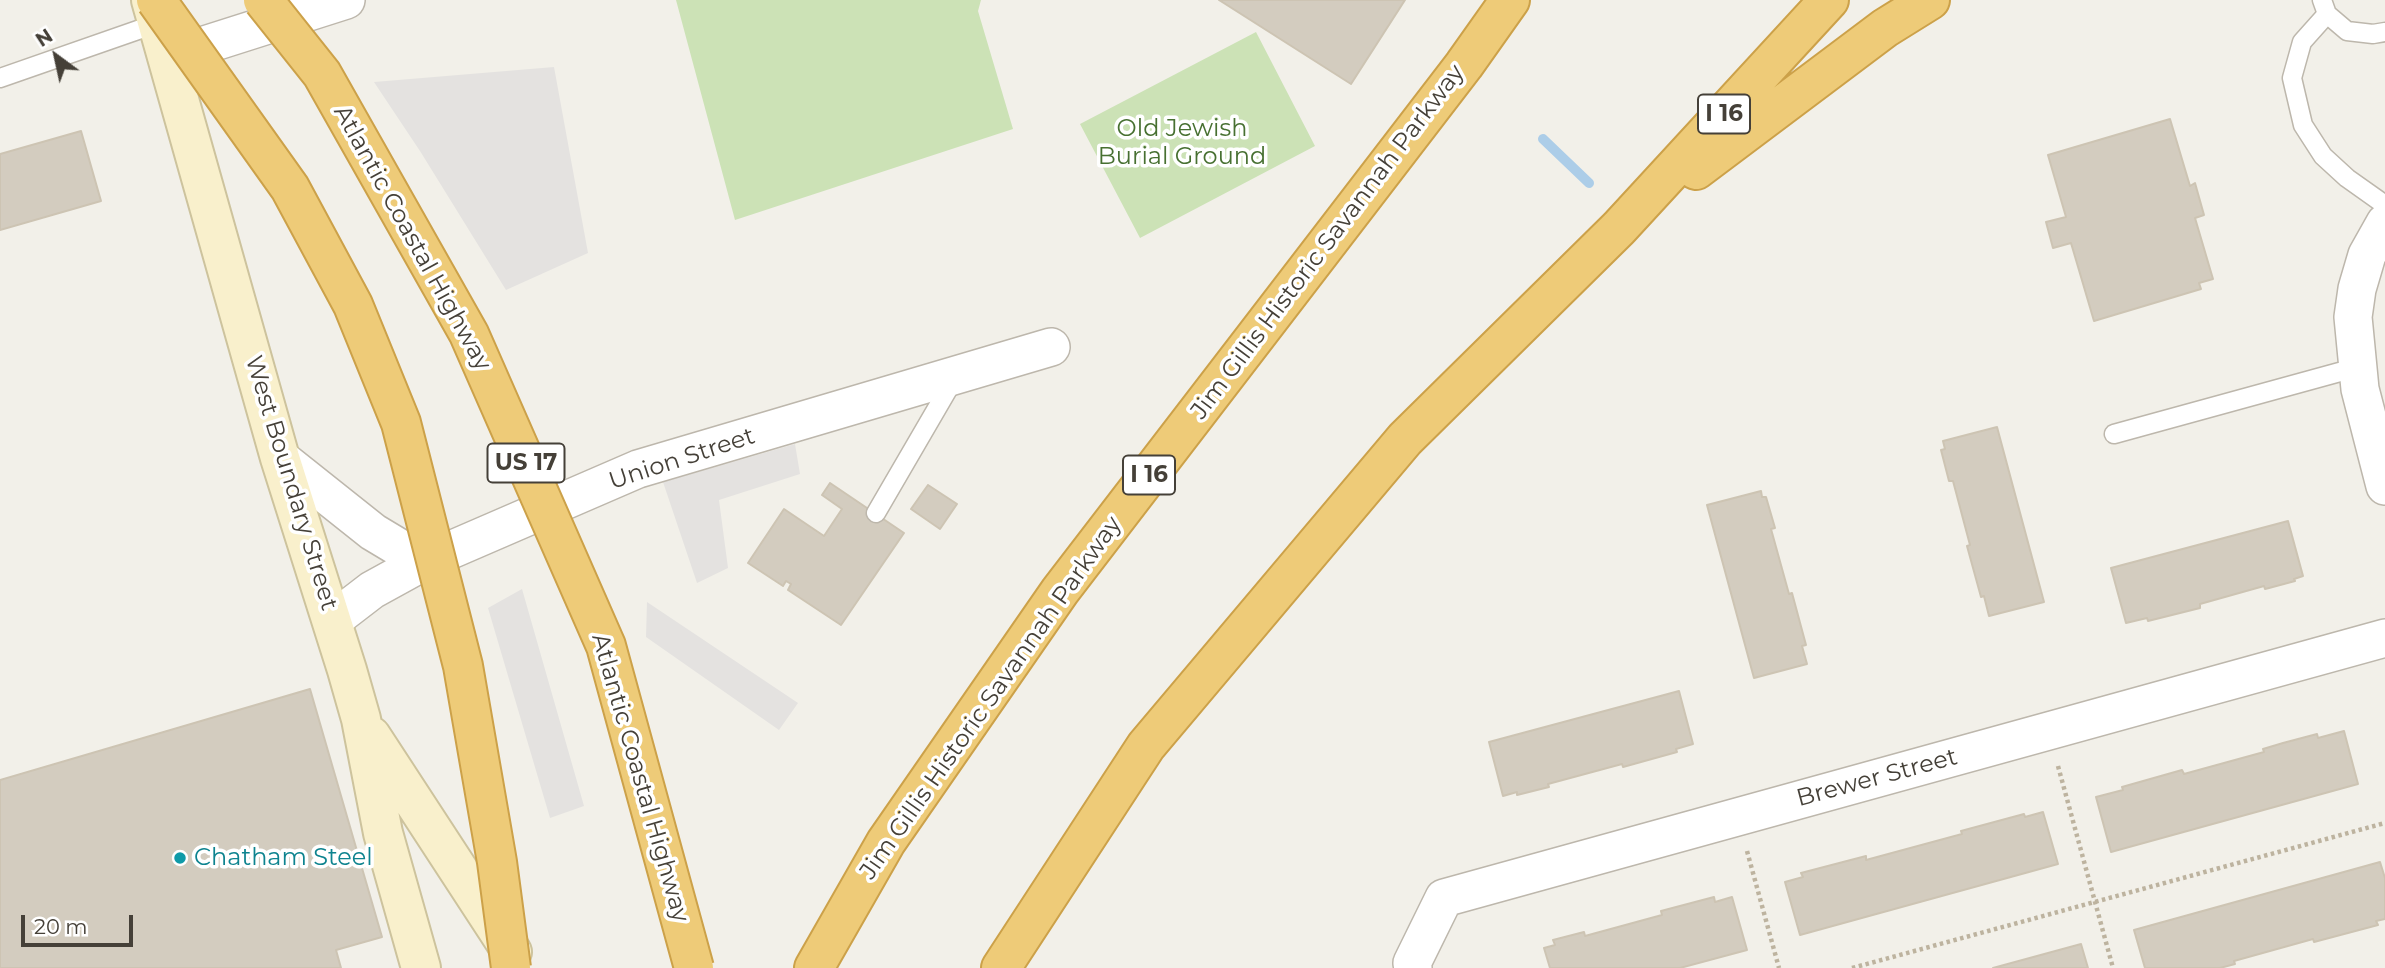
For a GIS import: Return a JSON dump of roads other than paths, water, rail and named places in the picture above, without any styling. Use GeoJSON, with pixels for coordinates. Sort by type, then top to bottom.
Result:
{"type":"FeatureCollection","features":[{"type":"Feature","properties":{"kind":"highway","name":"Atlantic Coastal Highway"},"geometry":{"type":"LineString","coordinates":[[263,0],[322,74],[470,334],[606,646],[694,968]]}},
{"type":"Feature","properties":{"kind":"highway","name":"Jim Gillis Historic Savannah Parkway"},"geometry":{"type":"LineString","coordinates":[[814,968],[886,842],[1059,592],[1464,65],[1510,0]]}},
{"type":"Feature","properties":{"kind":"highway","name":"I 16"},"geometry":{"type":"LineString","coordinates":[[1001,968],[1155,735],[1405,439],[1619,228],[1829,0]]}},
{"type":"Feature","properties":{"kind":"highway"},"geometry":{"type":"LineString","coordinates":[[1619,228],[1885,28],[1930,0]]}},
{"type":"Feature","properties":{"kind":"highway"},"geometry":{"type":"LineString","coordinates":[[158,20],[290,188],[353,305],[401,423],[463,666],[497,862],[510,968]]}},
{"type":"Feature","properties":{"kind":"main road","name":"West Boundary Street"},"geometry":{"type":"LineString","coordinates":[[158,20],[280,457],[333,620],[361,719],[383,833],[421,968]]}},
{"type":"Feature","properties":{"kind":"main road"},"geometry":{"type":"LineString","coordinates":[[361,719],[522,968]]}},
{"type":"Feature","properties":{"kind":"street"},"geometry":{"type":"LineString","coordinates":[[158,20],[346,0]]}},
{"type":"Feature","properties":{"kind":"street"},"geometry":{"type":"LineString","coordinates":[[2385,223],[2367,255],[2357,289],[2353,317],[2358,367],[2375,403],[2385,486]]}},
{"type":"Feature","properties":{"kind":"street","name":"Union Street"},"geometry":{"type":"LineString","coordinates":[[333,620],[372,590],[423,562],[638,469],[1051,347]]}},
{"type":"Feature","properties":{"kind":"street"},"geometry":{"type":"LineString","coordinates":[[280,457],[373,531],[423,562]]}},
{"type":"Feature","properties":{"kind":"street","name":"Brewer Street"},"geometry":{"type":"LineString","coordinates":[[1413,968],[1412,963],[1444,898],[2385,638]]}},
{"type":"Feature","properties":{"kind":"lane"},"geometry":{"type":"LineString","coordinates":[[2385,32],[2373,34],[2347,31],[2325,7],[2302,43],[2292,78],[2303,125],[2323,156],[2347,178],[2385,205]]}},
{"type":"Feature","properties":{"kind":"lane"},"geometry":{"type":"LineString","coordinates":[[0,78],[158,20]]}},
{"type":"Feature","properties":{"kind":"lane"},"geometry":{"type":"LineString","coordinates":[[2114,434],[2358,367]]}},
{"type":"Feature","properties":{"kind":"lane"},"geometry":{"type":"LineString","coordinates":[[876,513],[955,376]]}},
{"type":"Feature","properties":{"kind":"waterway"},"geometry":{"type":"LineString","coordinates":[[1543,139],[1589,183]]}},
{"type":"Feature","properties":{"kind":"place","name":"Chatham Steel"},"geometry":{"type":"Point","coordinates":[180,858]}},
{"type":"Feature","properties":{"kind":"park label","name":"Old Jewish Burial Ground"},"geometry":{"type":"Point","coordinates":[1182,143]}}]}
